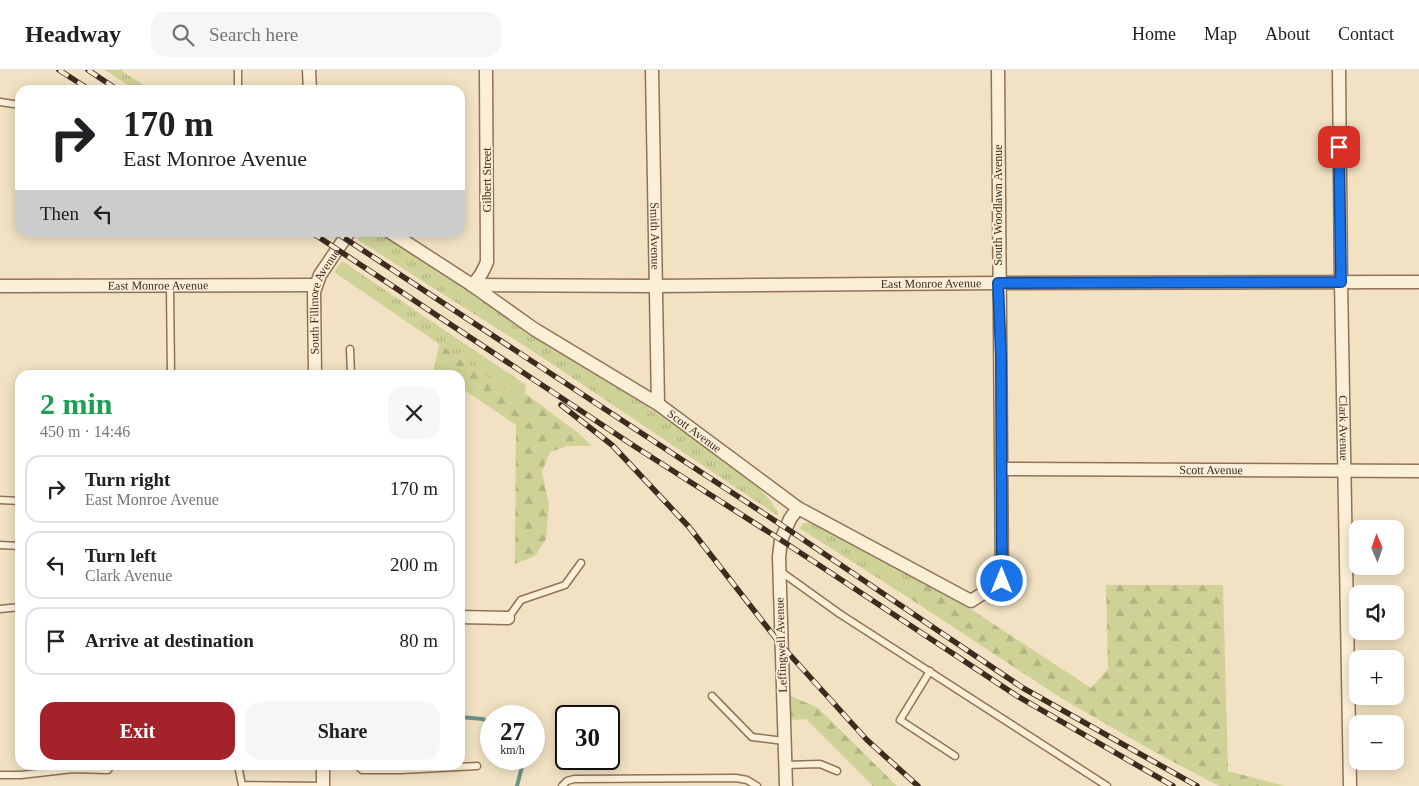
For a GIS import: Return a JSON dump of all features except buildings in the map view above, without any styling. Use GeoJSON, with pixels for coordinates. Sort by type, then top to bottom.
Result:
{"type":"FeatureCollection","features":[{"type":"Feature","properties":{"kind":"street"},"geometry":{"type":"LineString","coordinates":[[309,70],[310,85]]}},
{"type":"Feature","properties":{"kind":"street","name":"Gilbert Street"},"geometry":{"type":"LineString","coordinates":[[472,285],[478,280],[487,262],[486,70]]}},
{"type":"Feature","properties":{"kind":"street","name":"Smith Avenue"},"geometry":{"type":"LineString","coordinates":[[652,70],[658,404]]}},
{"type":"Feature","properties":{"kind":"street","name":"South Woodlawn Avenue"},"geometry":{"type":"LineString","coordinates":[[998,70],[998,283],[1001,356],[1002,581]]}},
{"type":"Feature","properties":{"kind":"street","name":"Clark Avenue"},"geometry":{"type":"LineString","coordinates":[[1338,70],[1350,786]]}},
{"type":"Feature","properties":{"kind":"street","name":"South Fillmore Avenue"},"geometry":{"type":"LineString","coordinates":[[315,370],[313,299],[315,286],[320,275],[346,237]]}},
{"type":"Feature","properties":{"kind":"street","name":"Scott Avenue"},"geometry":{"type":"LineString","coordinates":[[398,237],[472,285],[534,329],[658,404],[798,508],[971,601],[1002,581]]}},
{"type":"Feature","properties":{"kind":"street","name":"East Monroe Avenue"},"geometry":{"type":"LineString","coordinates":[[472,285],[656,286],[1419,282]]}},
{"type":"Feature","properties":{"kind":"street","name":"East Monroe Avenue"},"geometry":{"type":"LineString","coordinates":[[0,286],[315,286]]}},
{"type":"Feature","properties":{"kind":"street","name":"Scott Avenue"},"geometry":{"type":"LineString","coordinates":[[1002,469],[1419,471]]}},
{"type":"Feature","properties":{"kind":"street","name":"Leffingwell Avenue"},"geometry":{"type":"LineString","coordinates":[[786,786],[779,571],[781,540],[790,519],[798,508]]}},
{"type":"Feature","properties":{"kind":"street"},"geometry":{"type":"LineString","coordinates":[[465,617],[508,618]]}},
{"type":"Feature","properties":{"kind":"street"},"geometry":{"type":"LineString","coordinates":[[323,770],[323,786]]}},
{"type":"Feature","properties":{"kind":"lane"},"geometry":{"type":"LineString","coordinates":[[238,70],[238,85]]}},
{"type":"Feature","properties":{"kind":"lane"},"geometry":{"type":"LineString","coordinates":[[0,102],[15,104]]}},
{"type":"Feature","properties":{"kind":"lane"},"geometry":{"type":"LineString","coordinates":[[170,286],[171,370]]}},
{"type":"Feature","properties":{"kind":"lane"},"geometry":{"type":"LineString","coordinates":[[350,349],[351,370]]}},
{"type":"Feature","properties":{"kind":"lane"},"geometry":{"type":"LineString","coordinates":[[0,500],[15,501]]}},
{"type":"Feature","properties":{"kind":"lane"},"geometry":{"type":"LineString","coordinates":[[0,545],[15,546]]}},
{"type":"Feature","properties":{"kind":"lane"},"geometry":{"type":"LineString","coordinates":[[508,618],[521,600],[565,585],[581,564]]}},
{"type":"Feature","properties":{"kind":"lane"},"geometry":{"type":"LineString","coordinates":[[779,571],[840,614],[1107,786]]}},
{"type":"Feature","properties":{"kind":"lane"},"geometry":{"type":"LineString","coordinates":[[0,608],[15,607]]}},
{"type":"Feature","properties":{"kind":"lane"},"geometry":{"type":"LineString","coordinates":[[930,671],[900,720],[955,756]]}},
{"type":"Feature","properties":{"kind":"lane"},"geometry":{"type":"LineString","coordinates":[[712,696],[752,737],[784,741]]}},
{"type":"Feature","properties":{"kind":"lane"},"geometry":{"type":"LineString","coordinates":[[785,765],[820,764],[837,771]]}},
{"type":"Feature","properties":{"kind":"lane"},"geometry":{"type":"LineString","coordinates":[[465,767],[477,766]]}},
{"type":"Feature","properties":{"kind":"lane"},"geometry":{"type":"LineString","coordinates":[[0,775],[21,775],[58,770]]}},
{"type":"Feature","properties":{"kind":"lane"},"geometry":{"type":"LineString","coordinates":[[239,770],[242,785],[323,786]]}},
{"type":"Feature","properties":{"kind":"lane"},"geometry":{"type":"LineString","coordinates":[[362,770],[401,770]]}},
{"type":"Feature","properties":{"kind":"lane"},"geometry":{"type":"LineString","coordinates":[[562,786],[567,781],[574,779],[736,778],[747,780],[757,786]]}},
{"type":"Feature","properties":{"kind":"green space"},"geometry":{"type":"Polygon","coordinates":[[[105,70],[123,70],[123,72],[144,85],[128,85],[105,70]]]}},
{"type":"Feature","properties":{"kind":"green space"},"geometry":{"type":"Polygon","coordinates":[[[360,237],[387,237],[462,285],[516,325],[651,409],[756,485],[778,511],[778,516],[531,350],[358,240],[360,237]]]}},
{"type":"Feature","properties":{"kind":"green space"},"geometry":{"type":"Polygon","coordinates":[[[342,261],[526,385],[525,393],[515,396],[334,272],[342,261]]]}},
{"type":"Feature","properties":{"kind":"green space"},"geometry":{"type":"Polygon","coordinates":[[[439,344],[515,396],[525,393],[578,433],[592,446],[567,446],[550,452],[542,472],[549,504],[546,539],[535,556],[515,564],[516,425],[465,390],[465,370],[434,370],[439,344]]]}},
{"type":"Feature","properties":{"kind":"green space"},"geometry":{"type":"Polygon","coordinates":[[[804,523],[821,526],[915,578],[903,594],[799,528],[804,523]]]}},
{"type":"Feature","properties":{"kind":"green space"},"geometry":{"type":"Polygon","coordinates":[[[915,578],[975,612],[1091,688],[1108,669],[1106,585],[1223,585],[1228,771],[1284,786],[1220,786],[1151,750],[1061,698],[903,594],[915,578]]]}},
{"type":"Feature","properties":{"kind":"green space"},"geometry":{"type":"Polygon","coordinates":[[[789,695],[818,708],[897,786],[873,786],[806,719],[790,720],[789,695]]]}},
{"type":"Feature","properties":{"kind":"waterway"},"geometry":{"type":"LineString","coordinates":[[465,717],[480,719]]}},
{"type":"Feature","properties":{"kind":"waterway"},"geometry":{"type":"LineString","coordinates":[[517,786],[521,770]]}},
{"type":"Feature","properties":{"kind":"railway"},"geometry":{"type":"LineString","coordinates":[[59,70],[82,85]]}},
{"type":"Feature","properties":{"kind":"railway"},"geometry":{"type":"LineString","coordinates":[[88,70],[110,85]]}},
{"type":"Feature","properties":{"kind":"railway"},"geometry":{"type":"LineString","coordinates":[[319,237],[1017,696],[1173,786]]}},
{"type":"Feature","properties":{"kind":"railway"},"geometry":{"type":"LineString","coordinates":[[343,237],[786,528],[1023,688],[1197,786]]}},
{"type":"Feature","properties":{"kind":"railway"},"geometry":{"type":"LineString","coordinates":[[561,405],[612,445],[689,527],[781,645],[867,740],[918,786]]}},
{"type":"Feature","properties":{"kind":"route"},"geometry":{"type":"LineString","coordinates":[[1002,581],[1001,356],[998,283],[1341,282],[1339,147]]}}]}
